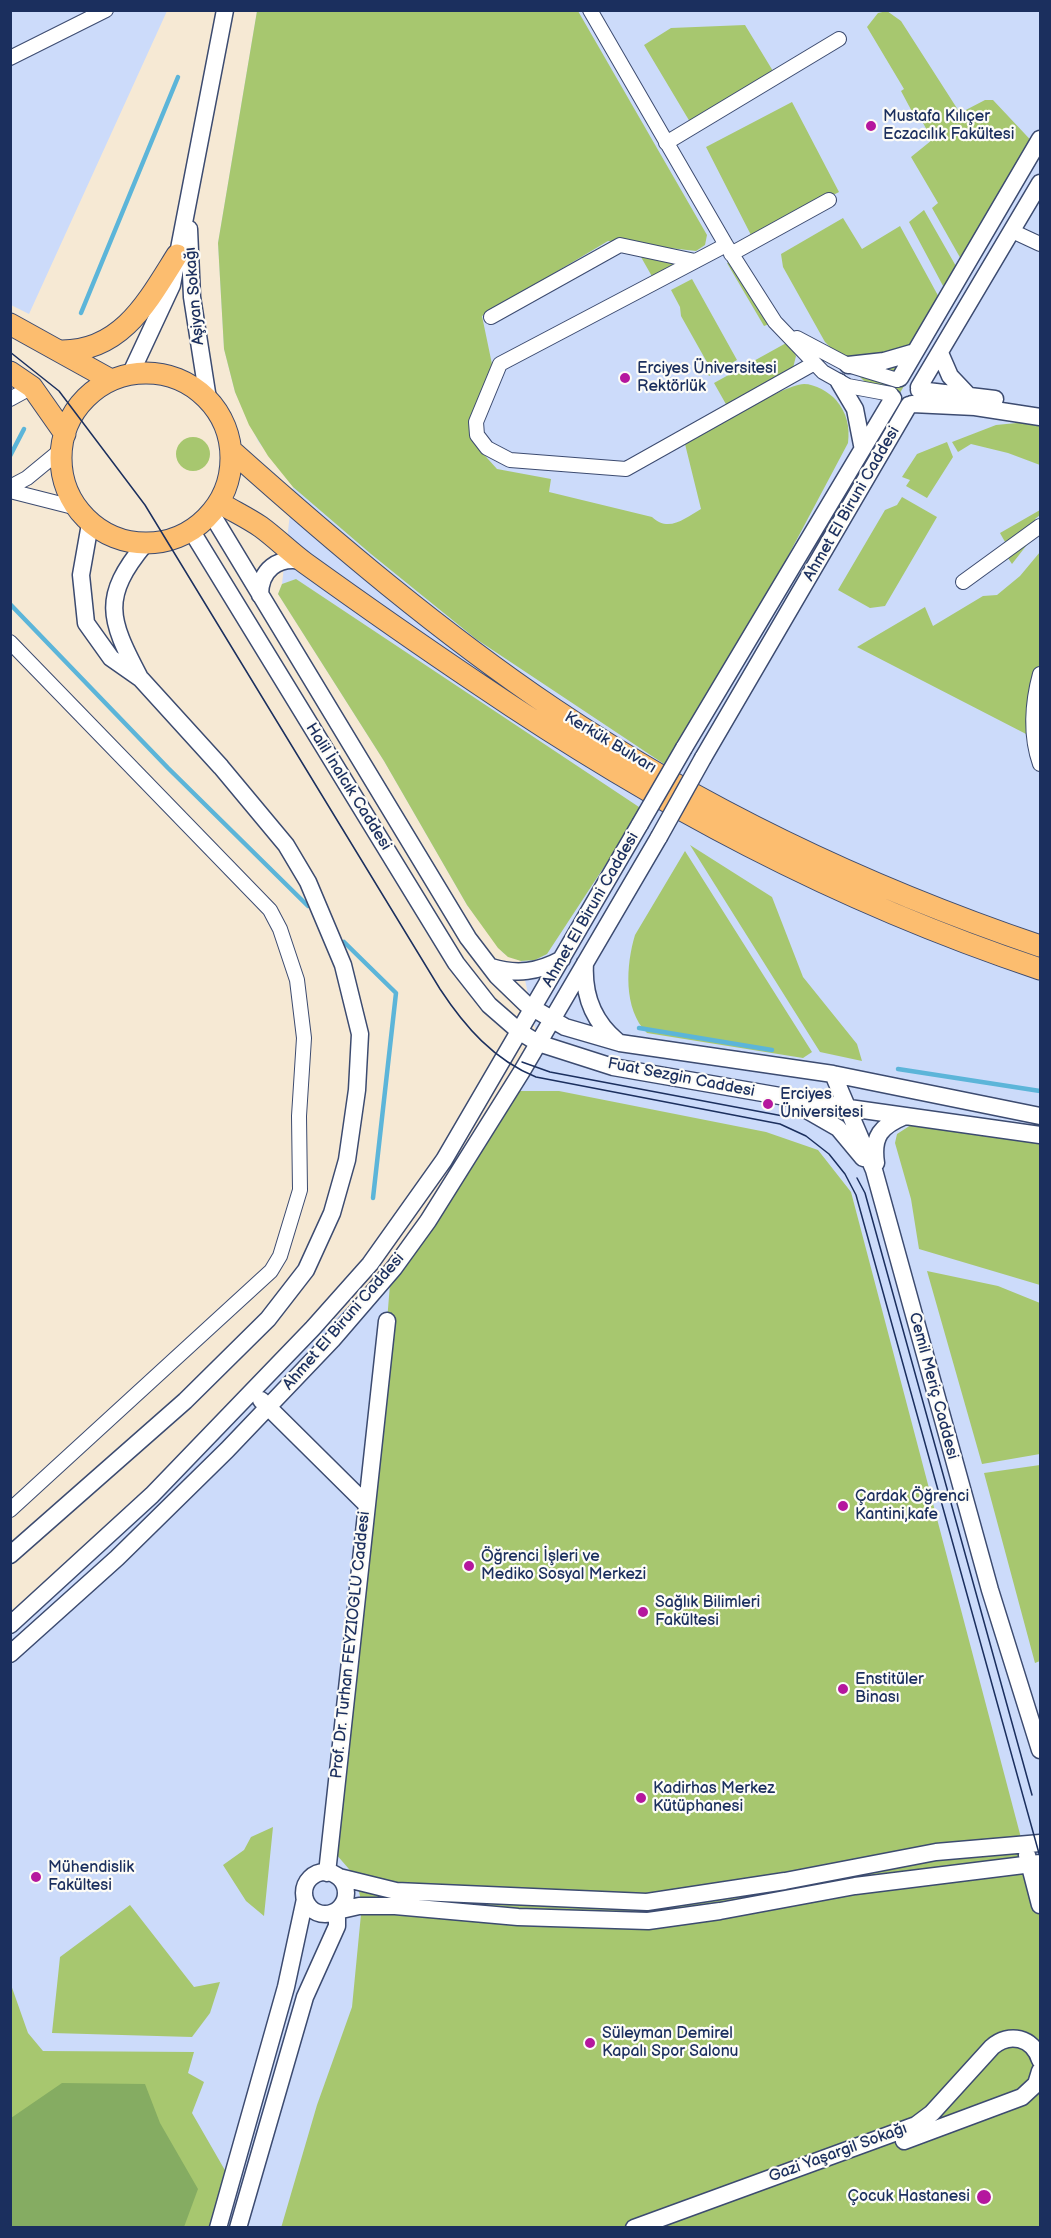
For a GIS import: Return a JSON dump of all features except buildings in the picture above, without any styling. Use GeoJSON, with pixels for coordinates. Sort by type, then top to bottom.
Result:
{"type":"FeatureCollection","features":[{"type":"Feature","properties":{"kind":"main road"},"geometry":{"type":"LineString","coordinates":[[62,351],[94,346],[126,327],[148,301],[177,255]]}},
{"type":"Feature","properties":{"kind":"main road"},"geometry":{"type":"LineString","coordinates":[[10,324],[121,378]]}},
{"type":"Feature","properties":{"kind":"main road"},"geometry":{"type":"LineString","coordinates":[[10,372],[32,387],[63,442]]}},
{"type":"Feature","properties":{"kind":"main road"},"geometry":{"type":"LineString","coordinates":[[140,372],[167,375],[192,385],[208,399],[226,425],[232,451],[230,478],[215,508],[200,525],[175,539],[145,544],[116,539],[84,516],[71,501],[61,472],[63,442],[72,415],[91,392],[140,372]]}},
{"type":"Feature","properties":{"kind":"main road","name":"Kerkük Bulvarı"},"geometry":{"type":"LineString","coordinates":[[232,451],[420,611],[505,674],[606,742],[732,815],[826,861],[928,905],[1041,946]]}},
{"type":"Feature","properties":{"kind":"main road","name":"Kerkük Bulvarı"},"geometry":{"type":"LineString","coordinates":[[215,508],[261,527],[302,561],[478,684],[590,758],[680,811],[758,853],[858,899],[960,941],[1041,969]]}},
{"type":"Feature","properties":{"kind":"street"},"geometry":{"type":"LineString","coordinates":[[10,58],[106,10]]}},
{"type":"Feature","properties":{"kind":"street","name":"Aşiyan Sokağı"},"geometry":{"type":"LineString","coordinates":[[121,378],[172,285],[225,10]]}},
{"type":"Feature","properties":{"kind":"street"},"geometry":{"type":"LineString","coordinates":[[590,10],[728,249],[775,322],[813,364],[839,381],[862,390],[895,388],[913,380],[915,397]]}},
{"type":"Feature","properties":{"kind":"street"},"geometry":{"type":"LineString","coordinates":[[666,143],[839,39]]}},
{"type":"Feature","properties":{"kind":"street","name":"Ahmet El Biruni Caddesi"},"geometry":{"type":"LineString","coordinates":[[10,1625],[152,1495],[342,1297],[396,1231],[444,1160],[533,1010],[1041,139]]}},
{"type":"Feature","properties":{"kind":"street","name":"Ahmet El Biruni Caddesi"},"geometry":{"type":"LineString","coordinates":[[10,1654],[117,1558],[268,1407],[363,1305],[411,1245],[538,1043],[939,353],[1041,183]]}},
{"type":"Feature","properties":{"kind":"street","name":"Aşiyan Sokağı"},"geometry":{"type":"LineString","coordinates":[[191,192],[189,227],[192,297],[208,399]]}},
{"type":"Feature","properties":{"kind":"street"},"geometry":{"type":"LineString","coordinates":[[813,364],[626,469],[510,460],[483,445],[477,435],[476,422],[500,364],[695,261],[728,249],[829,200]]}},
{"type":"Feature","properties":{"kind":"street"},"geometry":{"type":"LineString","coordinates":[[1012,231],[1041,244]]}},
{"type":"Feature","properties":{"kind":"street"},"geometry":{"type":"LineString","coordinates":[[492,317],[620,245],[695,261]]}},
{"type":"Feature","properties":{"kind":"street"},"geometry":{"type":"LineString","coordinates":[[775,322],[810,346],[895,388],[899,404],[915,397],[968,395],[1041,406]]}},
{"type":"Feature","properties":{"kind":"street"},"geometry":{"type":"LineString","coordinates":[[848,365],[884,361],[915,352]]}},
{"type":"Feature","properties":{"kind":"street"},"geometry":{"type":"LineString","coordinates":[[939,353],[950,376],[968,395]]}},
{"type":"Feature","properties":{"kind":"street"},"geometry":{"type":"LineString","coordinates":[[839,381],[855,410],[862,445]]}},
{"type":"Feature","properties":{"kind":"street"},"geometry":{"type":"LineString","coordinates":[[10,399],[32,387]]}},
{"type":"Feature","properties":{"kind":"street"},"geometry":{"type":"LineString","coordinates":[[915,397],[1041,417]]}},
{"type":"Feature","properties":{"kind":"street"},"geometry":{"type":"LineString","coordinates":[[10,489],[27,478],[63,442]]}},
{"type":"Feature","properties":{"kind":"street"},"geometry":{"type":"LineString","coordinates":[[10,489],[84,516],[81,575],[86,623],[111,658],[141,679],[221,767],[286,845],[321,909],[343,965],[360,1034],[357,1090],[346,1160],[332,1213],[306,1270],[268,1320],[185,1401],[10,1555]]}},
{"type":"Feature","properties":{"kind":"street","name":"Halil İnalcık Caddesi"},"geometry":{"type":"LineString","coordinates":[[215,508],[260,595],[458,922],[491,967],[533,1010]]}},
{"type":"Feature","properties":{"kind":"street"},"geometry":{"type":"LineString","coordinates":[[963,582],[1041,526]]}},
{"type":"Feature","properties":{"kind":"street","name":"Halil İnalcık Caddesi"},"geometry":{"type":"LineString","coordinates":[[191,530],[456,963],[489,1005],[520,1032],[538,1043]]}},
{"type":"Feature","properties":{"kind":"street"},"geometry":{"type":"LineString","coordinates":[[141,679],[118,637],[113,606],[124,569],[145,544]]}},
{"type":"Feature","properties":{"kind":"street"},"geometry":{"type":"LineString","coordinates":[[260,595],[264,576],[273,565],[287,560],[302,561]]}},
{"type":"Feature","properties":{"kind":"street"},"geometry":{"type":"LineString","coordinates":[[10,642],[270,910],[280,929],[297,980],[304,1038],[299,1116],[300,1190],[280,1256],[271,1271],[10,1510]]}},
{"type":"Feature","properties":{"kind":"street"},"geometry":{"type":"LineString","coordinates":[[1041,674],[1034,714],[1035,739],[1041,764]]}},
{"type":"Feature","properties":{"kind":"street"},"geometry":{"type":"LineString","coordinates":[[491,967],[515,972],[528,971],[562,959]]}},
{"type":"Feature","properties":{"kind":"street"},"geometry":{"type":"LineString","coordinates":[[585,963],[585,984],[590,1005],[602,1026],[621,1043]]}},
{"type":"Feature","properties":{"kind":"street","name":"Fuat Sezgin Caddesi"},"geometry":{"type":"LineString","coordinates":[[533,1010],[551,1020],[621,1043],[833,1074],[1041,1116]]}},
{"type":"Feature","properties":{"kind":"street","name":"Fuat Sezgin Caddesi"},"geometry":{"type":"LineString","coordinates":[[538,1043],[613,1067],[849,1108],[1041,1135]]}},
{"type":"Feature","properties":{"kind":"street"},"geometry":{"type":"LineString","coordinates":[[833,1074],[874,1170],[880,1194]]}},
{"type":"Feature","properties":{"kind":"street"},"geometry":{"type":"LineString","coordinates":[[777,1096],[814,1112],[838,1128],[861,1154],[880,1194]]}},
{"type":"Feature","properties":{"kind":"street"},"geometry":{"type":"LineString","coordinates":[[880,1194],[873,1148],[885,1127],[905,1116]]}},
{"type":"Feature","properties":{"kind":"street","name":"Cemil Meriç Caddesi"},"geometry":{"type":"LineString","coordinates":[[880,1194],[990,1590],[1041,1750]]}},
{"type":"Feature","properties":{"kind":"street"},"geometry":{"type":"LineString","coordinates":[[365,1503],[387,1321]]}},
{"type":"Feature","properties":{"kind":"street","name":"Prof. Dr. Turhan FEYZIOGLU Caddesi"},"geometry":{"type":"LineString","coordinates":[[252,1391],[365,1503],[333,1875]]}},
{"type":"Feature","properties":{"kind":"street"},"geometry":{"type":"LineString","coordinates":[[218,2228],[296,1948],[309,1880],[320,1873],[396,1891],[647,1902],[785,1881],[936,1852],[1033,1845],[1041,1905]]}},
{"type":"Feature","properties":{"kind":"street"},"geometry":{"type":"LineString","coordinates":[[305,1899],[312,1910],[318,1913],[359,1906],[395,1906],[518,1917],[648,1921],[720,1911],[855,1886],[1035,1864]]}},
{"type":"Feature","properties":{"kind":"street"},"geometry":{"type":"LineString","coordinates":[[238,2228],[305,1997],[337,1926],[337,1911],[342,1906],[346,1894],[333,1875]]}},
{"type":"Feature","properties":{"kind":"street","name":"Gazi Yaşargil Sokağı"},"geometry":{"type":"LineString","coordinates":[[634,2228],[916,2125],[932,2112],[992,2047],[1004,2039],[1022,2040],[1036,2050],[1041,2060]]}},
{"type":"Feature","properties":{"kind":"street","name":"Gazi Yaşargil Sokağı"},"geometry":{"type":"LineString","coordinates":[[663,2228],[1022,2097],[1036,2084],[1041,2071]]}},
{"type":"Feature","properties":{"kind":"street"},"geometry":{"type":"LineString","coordinates":[[259,2084],[274,2088],[276,2095]]}},
{"type":"Feature","properties":{"kind":"shaded area"},"geometry":{"type":"Polygon","coordinates":[[[10,11],[167,11],[29,314],[11,305],[10,11]]]}},
{"type":"Feature","properties":{"kind":"shaded area","name":"Erciyes Üniversitesi"},"geometry":{"type":"Polygon","coordinates":[[[257,11],[1040,11],[1040,2227],[11,2227],[10,1617],[134,1509],[412,1246],[536,1032],[521,961],[503,953],[467,905],[384,761],[278,594],[282,584],[293,487],[258,441],[235,392],[224,349],[218,243],[257,11]]]}},
{"type":"Feature","properties":{"kind":"green space"},"geometry":{"type":"Polygon","coordinates":[[[257,11],[578,11],[707,235],[705,245],[696,251],[608,241],[482,316],[493,369],[476,440],[479,449],[497,469],[551,479],[549,492],[652,517],[658,522],[671,524],[701,509],[685,444],[762,400],[804,384],[826,391],[843,410],[849,431],[848,443],[736,654],[667,766],[476,639],[371,554],[293,487],[268,456],[249,425],[235,392],[224,349],[218,243],[257,11]]]}},
{"type":"Feature","properties":{"kind":"green space"},"geometry":{"type":"Polygon","coordinates":[[[887,11],[901,21],[960,113],[985,100],[993,100],[1040,150],[966,268],[932,208],[938,203],[911,157],[932,140],[920,117],[916,119],[901,91],[904,89],[867,27],[878,13],[887,11]]]}},
{"type":"Feature","properties":{"kind":"green space"},"geometry":{"type":"Polygon","coordinates":[[[745,25],[776,76],[693,127],[644,45],[671,28],[745,25]]]}},
{"type":"Feature","properties":{"kind":"green space"},"geometry":{"type":"Polygon","coordinates":[[[792,102],[839,192],[752,237],[706,147],[792,102]]]}},
{"type":"Feature","properties":{"kind":"green space"},"geometry":{"type":"Polygon","coordinates":[[[924,210],[965,282],[957,298],[950,299],[909,222],[924,210]]]}},
{"type":"Feature","properties":{"kind":"green space"},"geometry":{"type":"Polygon","coordinates":[[[843,218],[862,249],[900,226],[947,312],[897,398],[867,384],[825,342],[783,267],[781,254],[843,218]]]}},
{"type":"Feature","properties":{"kind":"green space"},"geometry":{"type":"Polygon","coordinates":[[[645,252],[689,260],[654,280],[641,257],[645,252]]]}},
{"type":"Feature","properties":{"kind":"green space"},"geometry":{"type":"Polygon","coordinates":[[[736,261],[772,323],[764,326],[727,263],[736,261]]]}},
{"type":"Feature","properties":{"kind":"green space"},"geometry":{"type":"Polygon","coordinates":[[[692,279],[737,360],[709,376],[707,372],[712,368],[710,363],[708,364],[681,316],[680,307],[671,290],[692,279]]]}},
{"type":"Feature","properties":{"kind":"green space"},"geometry":{"type":"Polygon","coordinates":[[[788,342],[796,356],[793,368],[727,406],[714,383],[788,342]]]}},
{"type":"Feature","properties":{"kind":"green space"},"geometry":{"type":"Polygon","coordinates":[[[1027,422],[1040,424],[1040,465],[1008,453],[971,444],[958,452],[952,442],[996,425],[1027,422]]]}},
{"type":"Feature","properties":{"kind":"green space"},"geometry":{"type":"Polygon","coordinates":[[[193,437],[205,442],[210,454],[205,466],[193,471],[181,466],[176,454],[181,442],[193,437]]]}},
{"type":"Feature","properties":{"kind":"green space"},"geometry":{"type":"Polygon","coordinates":[[[947,442],[953,457],[927,498],[906,486],[910,480],[902,477],[917,454],[947,442]]]}},
{"type":"Feature","properties":{"kind":"green space"},"geometry":{"type":"Polygon","coordinates":[[[902,497],[937,517],[885,606],[870,608],[838,590],[885,510],[897,505],[902,497]]]}},
{"type":"Feature","properties":{"kind":"green space"},"geometry":{"type":"Polygon","coordinates":[[[1040,510],[1040,515],[1035,519],[1040,528],[1012,564],[1004,552],[1009,549],[1000,533],[1040,510]]]}},
{"type":"Feature","properties":{"kind":"green space"},"geometry":{"type":"Polygon","coordinates":[[[1040,552],[1040,709],[1028,735],[857,647],[925,607],[933,626],[983,596],[997,595],[1020,576],[1040,552]]]}},
{"type":"Feature","properties":{"kind":"green space"},"geometry":{"type":"Polygon","coordinates":[[[296,579],[642,809],[547,954],[535,960],[521,961],[508,957],[498,948],[467,905],[384,761],[278,594],[282,584],[296,579]]]}},
{"type":"Feature","properties":{"kind":"green space"},"geometry":{"type":"Polygon","coordinates":[[[690,845],[772,897],[803,977],[857,1044],[862,1061],[820,1052],[690,845]]]}},
{"type":"Feature","properties":{"kind":"green space"},"geometry":{"type":"Polygon","coordinates":[[[685,851],[812,1052],[803,1058],[647,1033],[639,1023],[630,999],[629,986],[630,960],[635,935],[685,851]]]}},
{"type":"Feature","properties":{"kind":"green space"},"geometry":{"type":"Polygon","coordinates":[[[510,1091],[559,1091],[766,1132],[818,1150],[851,1192],[1040,1910],[1040,2227],[281,2228],[317,2105],[352,2007],[362,1904],[355,1876],[329,1846],[383,1370],[391,1272],[510,1091]]]}},
{"type":"Feature","properties":{"kind":"green space"},"geometry":{"type":"Polygon","coordinates":[[[911,1125],[1040,1140],[1040,1285],[919,1249],[911,1199],[895,1143],[897,1134],[911,1125]]]}},
{"type":"Feature","properties":{"kind":"green space"},"geometry":{"type":"Polygon","coordinates":[[[927,1271],[998,1286],[1040,1303],[1040,1454],[982,1464],[927,1271]]]}},
{"type":"Feature","properties":{"kind":"green space"},"geometry":{"type":"Polygon","coordinates":[[[1040,1465],[1040,1661],[1035,1663],[984,1473],[1040,1465]]]}},
{"type":"Feature","properties":{"kind":"green space"},"geometry":{"type":"Polygon","coordinates":[[[273,1827],[264,1916],[246,1901],[223,1865],[244,1850],[251,1837],[273,1827]]]}},
{"type":"Feature","properties":{"kind":"green space"},"geometry":{"type":"Polygon","coordinates":[[[130,1905],[194,1987],[220,1982],[210,2013],[192,2037],[52,2033],[60,1957],[130,1905]]]}},
{"type":"Feature","properties":{"kind":"green space"},"geometry":{"type":"Polygon","coordinates":[[[10,1982],[28,2033],[43,2051],[194,2052],[188,2073],[204,2082],[192,2113],[230,2179],[222,2227],[11,2227],[10,1982]]]}},
{"type":"Feature","properties":{"kind":"green space"},"geometry":{"type":"Polygon","coordinates":[[[62,2083],[145,2084],[160,2123],[198,2189],[184,2227],[11,2227],[11,2118],[62,2083]]]}},
{"type":"Feature","properties":{"kind":"waterway"},"geometry":{"type":"LineString","coordinates":[[81,313],[178,77]]}},
{"type":"Feature","properties":{"kind":"waterway"},"geometry":{"type":"LineString","coordinates":[[10,456],[24,429]]}},
{"type":"Feature","properties":{"kind":"waterway"},"geometry":{"type":"LineString","coordinates":[[10,604],[168,768],[308,906]]}},
{"type":"Feature","properties":{"kind":"waterway"},"geometry":{"type":"LineString","coordinates":[[344,942],[396,993],[373,1198]]}},
{"type":"Feature","properties":{"kind":"waterway"},"geometry":{"type":"LineString","coordinates":[[639,1028],[772,1050]]}},
{"type":"Feature","properties":{"kind":"waterway"},"geometry":{"type":"LineString","coordinates":[[898,1069],[1040,1091]]}},
{"type":"Feature","properties":{"kind":"tram line"},"geometry":{"type":"LineString","coordinates":[[10,352],[59,391],[145,505],[440,989],[482,1041],[507,1061],[536,1077],[780,1124],[806,1136],[829,1154],[845,1174],[856,1195],[1040,1857]]}},
{"type":"Feature","properties":{"kind":"tram line"},"geometry":{"type":"LineString","coordinates":[[522,1062],[550,1072],[783,1116]]}},
{"type":"Feature","properties":{"kind":"tram line"},"geometry":{"type":"LineString","coordinates":[[857,1178],[865,1193],[1032,1795]]}},
{"type":"Feature","properties":{"kind":"place","name":"Mustafa Kılıçer Eczacılık Fakültesi"},"geometry":{"type":"Point","coordinates":[871,126]}},
{"type":"Feature","properties":{"kind":"place","name":"Erciyes Üniversitesi Rektörlük"},"geometry":{"type":"Point","coordinates":[625,378]}},
{"type":"Feature","properties":{"kind":"place","name":"Erciyes Üniversitesi"},"geometry":{"type":"Point","coordinates":[768,1104]}},
{"type":"Feature","properties":{"kind":"place","name":"Çardak Öğrenci Kantini,kafe"},"geometry":{"type":"Point","coordinates":[843,1506]}},
{"type":"Feature","properties":{"kind":"place","name":"Öğrenci İşleri ve Mediko Sosyal Merkezi"},"geometry":{"type":"Point","coordinates":[469,1566]}},
{"type":"Feature","properties":{"kind":"place","name":"Sağlık Bilimleri Fakültesi"},"geometry":{"type":"Point","coordinates":[643,1612]}},
{"type":"Feature","properties":{"kind":"place","name":"Enstitüler Binası"},"geometry":{"type":"Point","coordinates":[843,1689]}},
{"type":"Feature","properties":{"kind":"place","name":"Kadirhas Merkez Kütüphanesi"},"geometry":{"type":"Point","coordinates":[641,1798]}},
{"type":"Feature","properties":{"kind":"place","name":"Mühendislik Fakültesi"},"geometry":{"type":"Point","coordinates":[36,1877]}},
{"type":"Feature","properties":{"kind":"place","name":"Süleyman Demirel Kapalı Spor Salonu"},"geometry":{"type":"Point","coordinates":[590,2043]}},
{"type":"Feature","properties":{"kind":"place","name":"Çocuk Hastanesi"},"geometry":{"type":"Point","coordinates":[984,2197]}}]}
